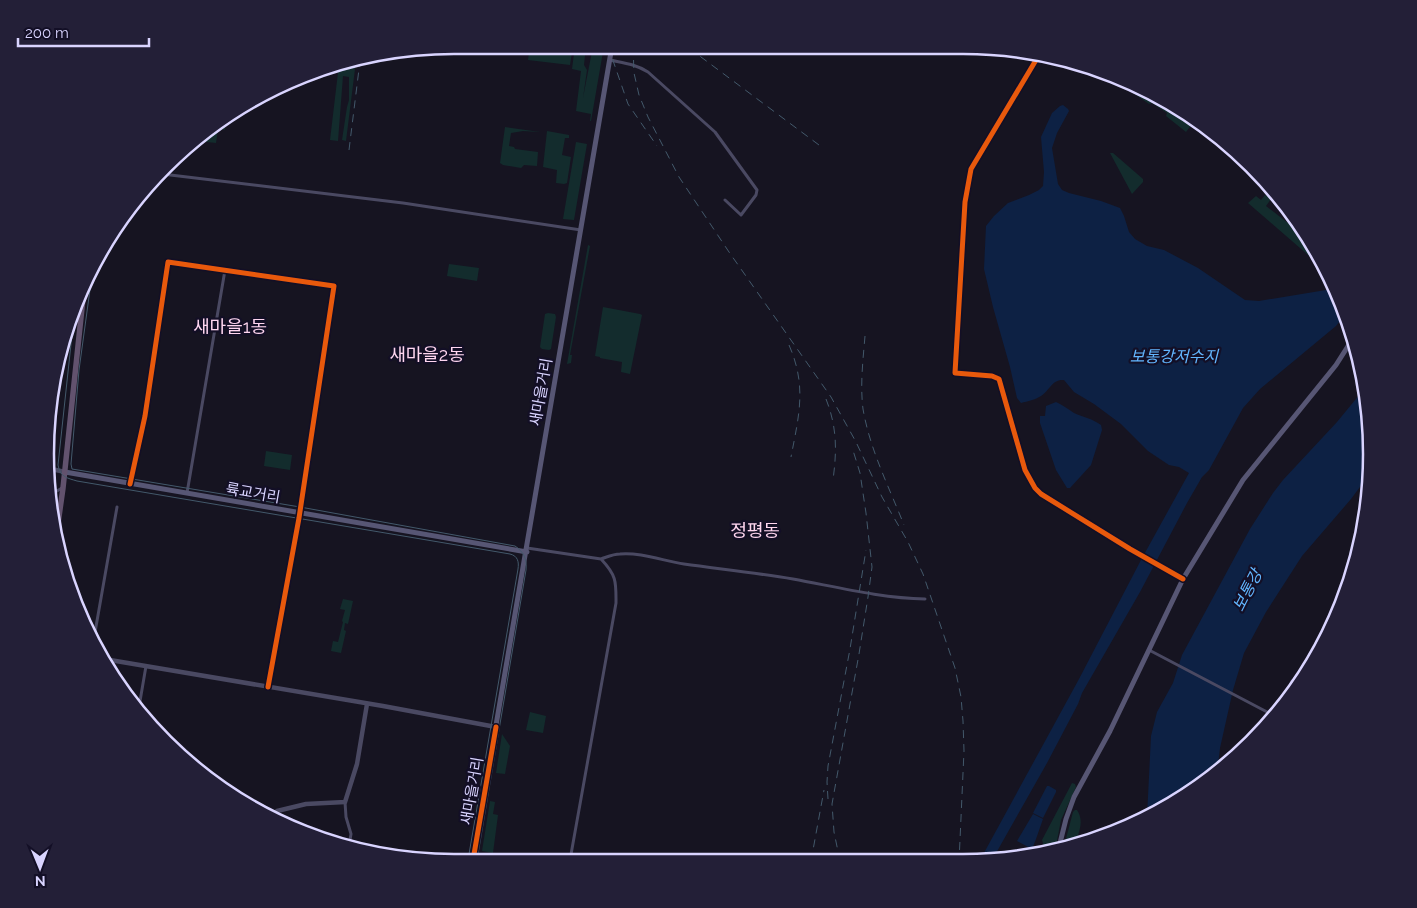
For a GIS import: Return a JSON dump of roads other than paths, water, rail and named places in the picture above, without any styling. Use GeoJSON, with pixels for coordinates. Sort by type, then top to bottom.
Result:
{"type":"FeatureCollection","features":[{"type":"Feature","properties":{"kind":"highway"},"geometry":{"type":"LineString","coordinates":[[59,518],[82,306]]}},
{"type":"Feature","properties":{"kind":"main road","name":"새마을거리"},"geometry":{"type":"LineString","coordinates":[[474,854],[611,54]]}},
{"type":"Feature","properties":{"kind":"main road"},"geometry":{"type":"LineString","coordinates":[[1060,843],[1074,798],[1110,731],[1183,579],[1243,480],[1336,365],[1349,345]]}},
{"type":"Feature","properties":{"kind":"main road","name":"륙교거리"},"geometry":{"type":"LineString","coordinates":[[65,472],[300,514],[527,550]]}},
{"type":"Feature","properties":{"kind":"street"},"geometry":{"type":"LineString","coordinates":[[610,60],[630,63],[648,72],[715,132],[757,190],[756,195],[741,215],[725,200]]}},
{"type":"Feature","properties":{"kind":"street"},"geometry":{"type":"LineString","coordinates":[[1036,60],[971,169],[965,202],[955,373],[992,376],[999,379],[1025,470],[1035,488],[1050,501],[1183,579]]}},
{"type":"Feature","properties":{"kind":"street"},"geometry":{"type":"LineString","coordinates":[[168,175],[402,203],[581,230]]}},
{"type":"Feature","properties":{"kind":"street"},"geometry":{"type":"LineString","coordinates":[[130,484],[144,416],[168,262],[334,286],[300,514],[268,687]]}},
{"type":"Feature","properties":{"kind":"street"},"geometry":{"type":"LineString","coordinates":[[187,494],[225,270]]}},
{"type":"Feature","properties":{"kind":"street","name":"륙교거리"},"geometry":{"type":"LineString","coordinates":[[55,470],[65,472]]}},
{"type":"Feature","properties":{"kind":"street"},"geometry":{"type":"LineString","coordinates":[[56,492],[63,488]]}},
{"type":"Feature","properties":{"kind":"street"},"geometry":{"type":"LineString","coordinates":[[95,631],[117,507]]}},
{"type":"Feature","properties":{"kind":"street"},"geometry":{"type":"LineString","coordinates":[[527,550],[602,559],[612,555],[634,554],[679,564],[770,575],[896,598],[925,599]]}},
{"type":"Feature","properties":{"kind":"street"},"geometry":{"type":"LineString","coordinates":[[571,854],[616,603],[614,578],[611,569],[602,559]]}},
{"type":"Feature","properties":{"kind":"street"},"geometry":{"type":"LineString","coordinates":[[1149,650],[1268,713]]}},
{"type":"Feature","properties":{"kind":"street"},"geometry":{"type":"LineString","coordinates":[[111,660],[496,727]]}},
{"type":"Feature","properties":{"kind":"street"},"geometry":{"type":"LineString","coordinates":[[139,702],[146,666]]}},
{"type":"Feature","properties":{"kind":"street"},"geometry":{"type":"LineString","coordinates":[[350,841],[351,834],[346,817],[345,802],[357,764],[367,704]]}},
{"type":"Feature","properties":{"kind":"street"},"geometry":{"type":"LineString","coordinates":[[276,812],[306,804],[345,802]]}},
{"type":"Feature","properties":{"kind":"water","name":"보통강저수지"},"geometry":{"type":"Polygon","coordinates":[[[1063,105],[1069,111],[1057,133],[1052,148],[1058,184],[1062,190],[1120,208],[1129,232],[1135,239],[1147,246],[1164,250],[1198,268],[1245,300],[1259,301],[1328,290],[1340,320],[1260,389],[1243,408],[1209,470],[1202,477],[1187,503],[1140,592],[1082,693],[1047,763],[996,852],[984,853],[1189,473],[1179,467],[1169,465],[1148,451],[1121,424],[1074,392],[1064,380],[1057,381],[1044,394],[1034,399],[1021,403],[1017,398],[984,269],[986,226],[1008,203],[1029,195],[1043,186],[1044,172],[1041,137],[1052,113],[1063,105]]]}},
{"type":"Feature","properties":{"kind":"water","name":"보통강"},"geometry":{"type":"Polygon","coordinates":[[[1359,395],[1363,454],[1362,485],[1302,556],[1266,612],[1244,653],[1233,690],[1218,762],[1185,787],[1147,809],[1151,736],[1157,712],[1173,683],[1182,655],[1250,529],[1273,493],[1359,395]]]}},
{"type":"Feature","properties":{"kind":"water"},"geometry":{"type":"Polygon","coordinates":[[[1056,402],[1074,413],[1098,423],[1101,425],[1102,430],[1091,465],[1070,488],[1067,488],[1056,470],[1040,423],[1040,416],[1045,416],[1046,406],[1056,402]]]}},
{"type":"Feature","properties":{"kind":"water"},"geometry":{"type":"Polygon","coordinates":[[[1047,786],[1056,790],[1056,792],[1043,818],[1033,813],[1047,786]]]}},
{"type":"Feature","properties":{"kind":"water"},"geometry":{"type":"Polygon","coordinates":[[[1033,814],[1043,819],[1032,848],[1017,841],[1033,814]]]}},
{"type":"Feature","properties":{"kind":"tram line"},"geometry":{"type":"LineString","coordinates":[[90,287],[79,370],[72,469],[300,507],[515,546],[523,553],[526,570],[478,854]]}},
{"type":"Feature","properties":{"kind":"tram line"},"geometry":{"type":"LineString","coordinates":[[72,334],[58,465],[60,472],[70,479],[510,554],[516,558],[518,569],[469,854]]}},
{"type":"Feature","properties":{"kind":"railway"},"geometry":{"type":"LineString","coordinates":[[611,54],[628,104],[657,146]]}},
{"type":"Feature","properties":{"kind":"railway"},"geometry":{"type":"LineString","coordinates":[[633,54],[634,73],[639,95],[648,117],[679,177],[831,397],[923,574],[955,668],[961,697],[964,751],[959,854]]}},
{"type":"Feature","properties":{"kind":"railway"},"geometry":{"type":"LineString","coordinates":[[698,54],[819,145]]}},
{"type":"Feature","properties":{"kind":"railway"},"geometry":{"type":"LineString","coordinates":[[349,150],[360,65]]}},
{"type":"Feature","properties":{"kind":"railway"},"geometry":{"type":"LineString","coordinates":[[865,336],[862,400],[866,424],[875,454],[904,525]]}},
{"type":"Feature","properties":{"kind":"railway"},"geometry":{"type":"LineString","coordinates":[[789,345],[795,360],[800,387],[799,414],[791,457]]}},
{"type":"Feature","properties":{"kind":"railway"},"geometry":{"type":"LineString","coordinates":[[826,399],[830,409],[835,439],[833,480]]}},
{"type":"Feature","properties":{"kind":"railway"},"geometry":{"type":"LineString","coordinates":[[839,854],[834,832],[832,804],[859,654],[872,567],[860,473],[852,447]]}},
{"type":"Feature","properties":{"kind":"railway"},"geometry":{"type":"LineString","coordinates":[[828,799],[828,766],[866,550]]}},
{"type":"Feature","properties":{"kind":"railway"},"geometry":{"type":"LineString","coordinates":[[812,854],[824,790]]}},
{"type":"Feature","properties":{"kind":"district","name":"새마을1동"},"geometry":{"type":"Point","coordinates":[230,327]}},
{"type":"Feature","properties":{"kind":"district","name":"새마을2동"},"geometry":{"type":"Point","coordinates":[427,355]}},
{"type":"Feature","properties":{"kind":"district","name":"정평동"},"geometry":{"type":"Point","coordinates":[755,531]}}]}
